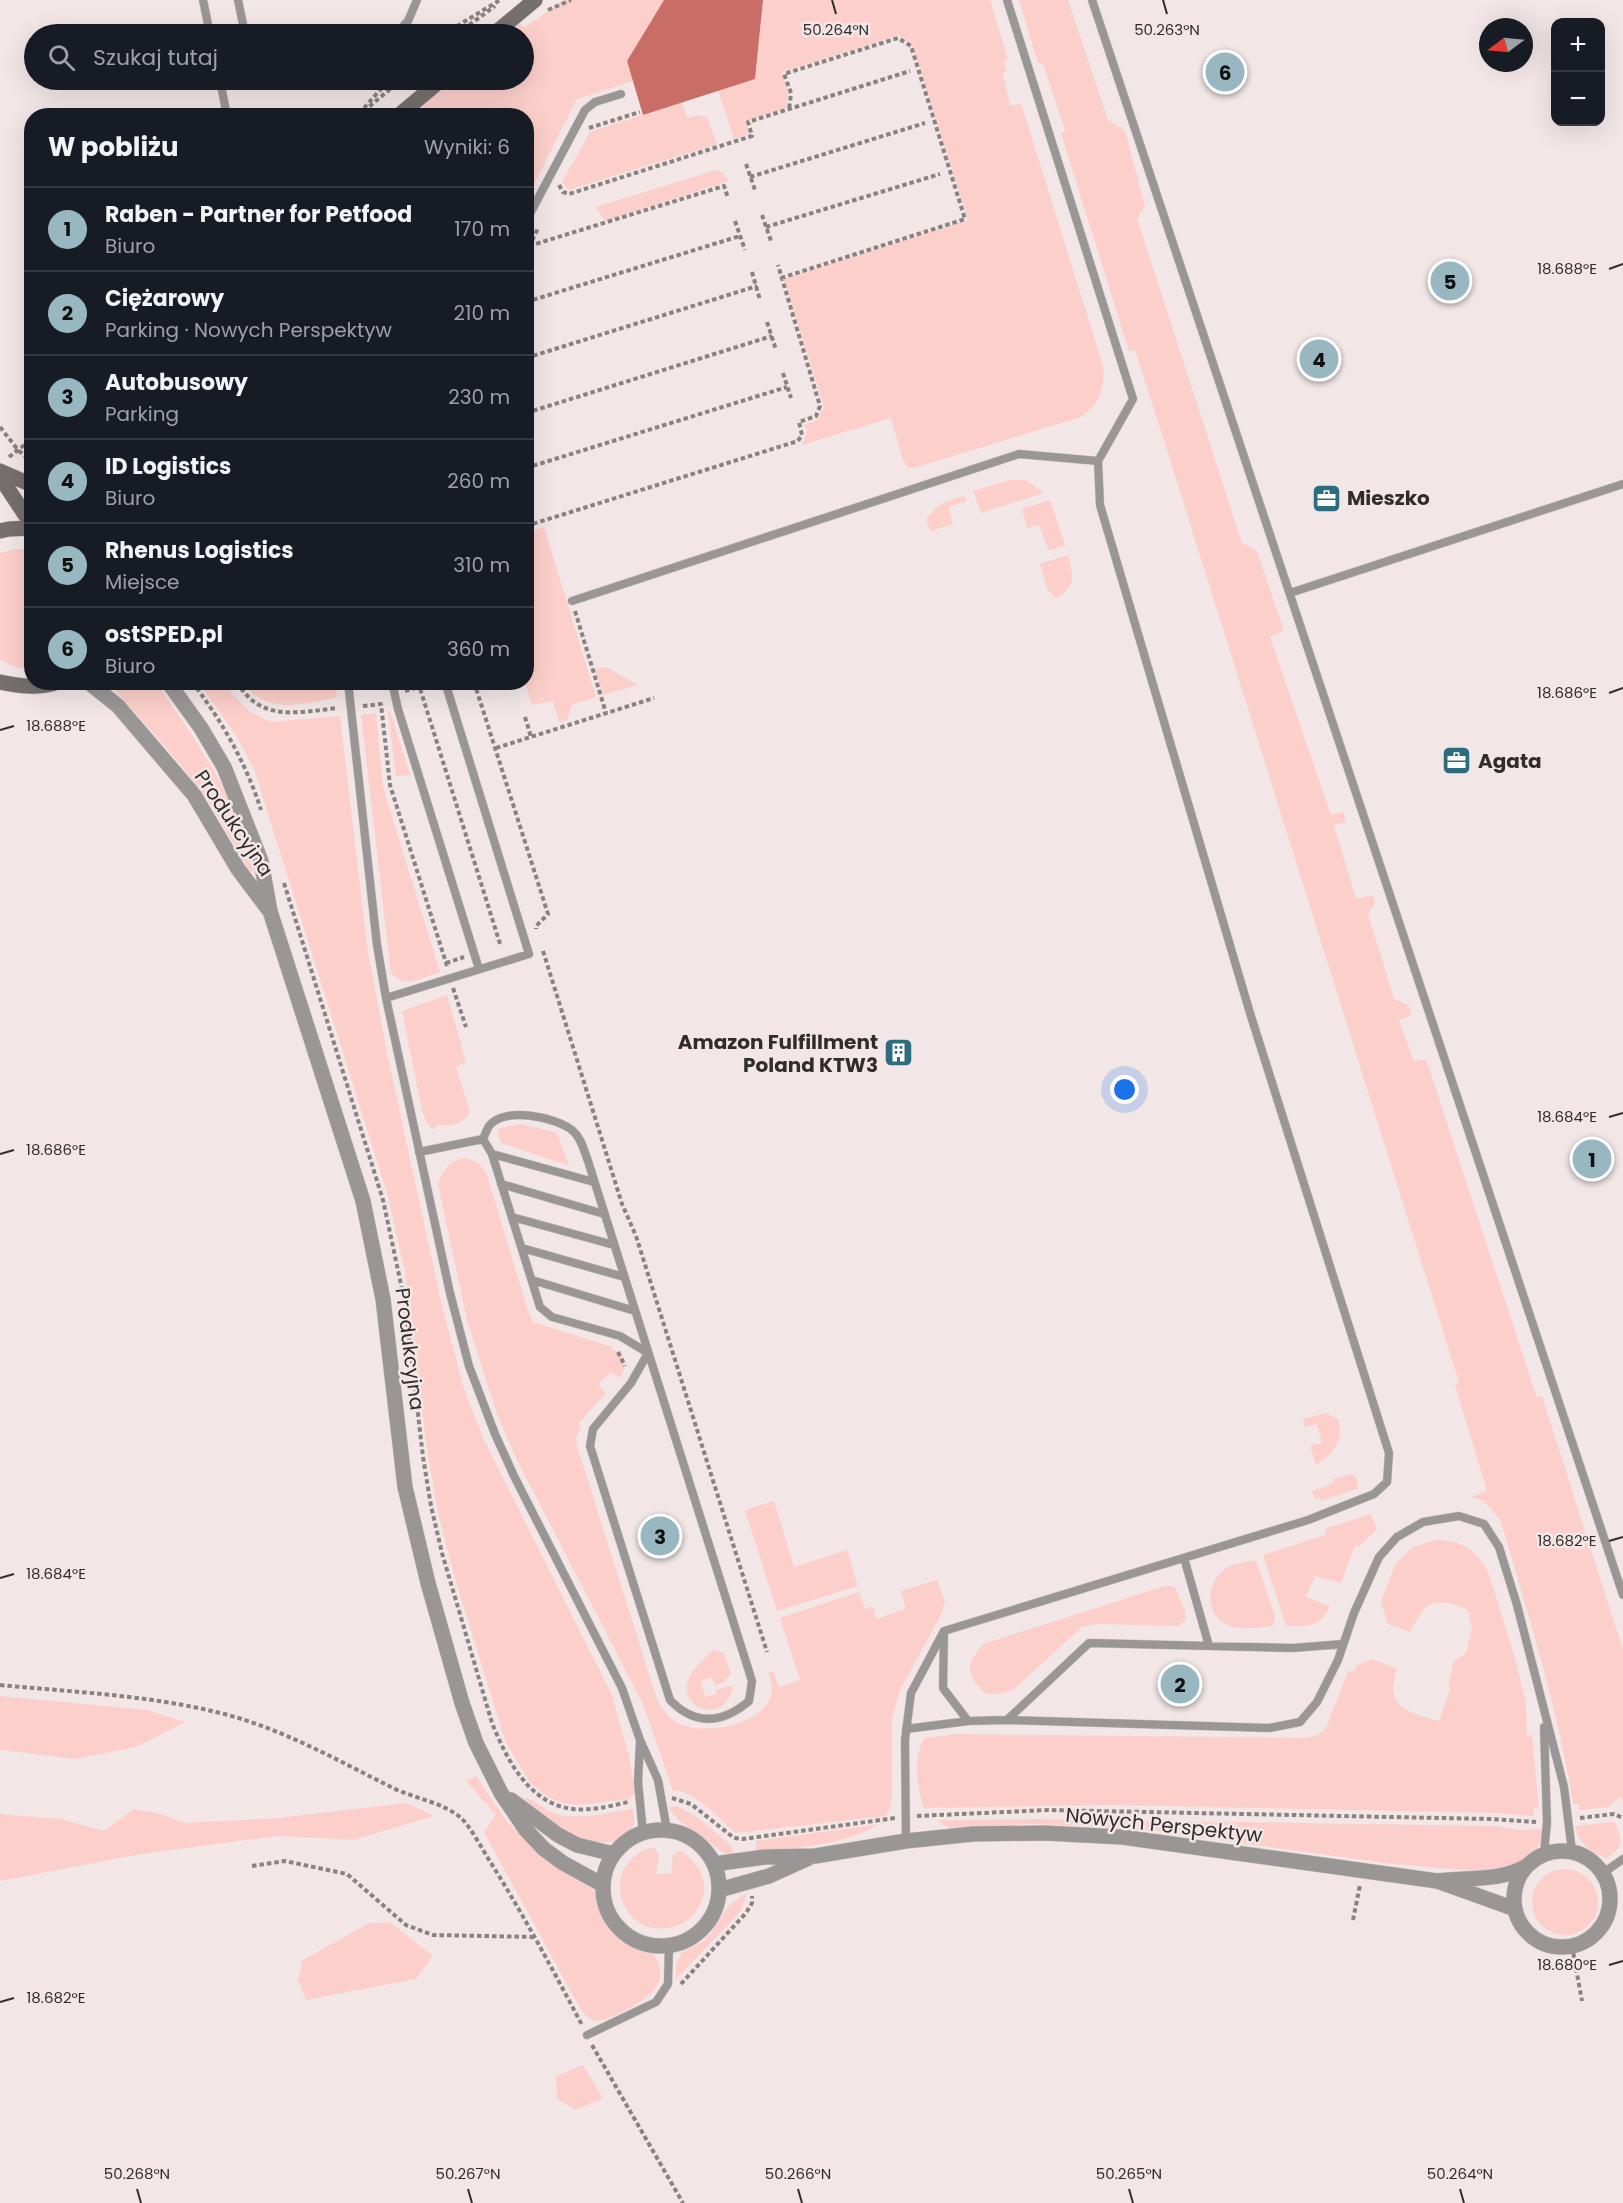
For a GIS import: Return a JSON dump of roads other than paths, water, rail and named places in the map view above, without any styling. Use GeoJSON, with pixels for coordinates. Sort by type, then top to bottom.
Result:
{"type":"FeatureCollection","features":[{"type":"Feature","properties":{"kind":"street"},"geometry":{"type":"LineString","coordinates":[[506,24],[535,0]]}},
{"type":"Feature","properties":{"kind":"street"},"geometry":{"type":"LineString","coordinates":[[408,108],[429,90]]}},
{"type":"Feature","properties":{"kind":"street"},"geometry":{"type":"LineString","coordinates":[[0,471],[24,482]]}},
{"type":"Feature","properties":{"kind":"street"},"geometry":{"type":"LineString","coordinates":[[0,477],[24,514]]}},
{"type":"Feature","properties":{"kind":"street"},"geometry":{"type":"LineString","coordinates":[[0,531],[24,527]]}},
{"type":"Feature","properties":{"kind":"street"},"geometry":{"type":"LineString","coordinates":[[0,682],[24,686]]}},
{"type":"Feature","properties":{"kind":"street","name":"Produkcyjna"},"geometry":{"type":"LineString","coordinates":[[98,690],[118,706],[194,795],[238,869],[270,911]]}},
{"type":"Feature","properties":{"kind":"street","name":"Produkcyjna"},"geometry":{"type":"LineString","coordinates":[[174,690],[201,728],[224,767],[261,861],[270,911],[363,1201],[384,1299],[405,1487],[428,1583],[476,1743],[501,1793],[526,1830],[544,1849],[562,1863],[603,1885]]}},
{"type":"Feature","properties":{"kind":"street","name":"Produkcyjna"},"geometry":{"type":"LineString","coordinates":[[501,1793],[567,1840],[577,1845],[614,1854]]}},
{"type":"Feature","properties":{"kind":"street"},"geometry":{"type":"LineString","coordinates":[[667,1830],[681,1833],[697,1843],[714,1864],[718,1875],[719,1890],[714,1911],[703,1927],[688,1939],[669,1945],[650,1945],[632,1938],[617,1926],[607,1909],[603,1885],[605,1871],[623,1843],[643,1833],[667,1830]]}},
{"type":"Feature","properties":{"kind":"street","name":"Nowych Perspektyw"},"geometry":{"type":"LineString","coordinates":[[714,1864],[765,1857],[815,1856],[906,1841],[973,1834],[1032,1833],[1122,1837],[1437,1881],[1499,1877],[1513,1874],[1528,1865]]}},
{"type":"Feature","properties":{"kind":"street"},"geometry":{"type":"LineString","coordinates":[[1572,1851],[1595,1863],[1603,1873],[1609,1885],[1611,1898],[1609,1912],[1604,1924],[1584,1942],[1557,1947],[1543,1943],[1530,1935],[1515,1909],[1515,1893],[1519,1878],[1528,1865],[1544,1854],[1572,1851]]}},
{"type":"Feature","properties":{"kind":"street","name":"Nowych Perspektyw"},"geometry":{"type":"LineString","coordinates":[[719,1890],[769,1876],[815,1856]]}},
{"type":"Feature","properties":{"kind":"street","name":"Nowych Perspektyw"},"geometry":{"type":"LineString","coordinates":[[1437,1881],[1515,1909]]}},
{"type":"Feature","properties":{"kind":"lane"},"geometry":{"type":"LineString","coordinates":[[203,0],[208,24]]}},
{"type":"Feature","properties":{"kind":"lane"},"geometry":{"type":"LineString","coordinates":[[238,0],[243,24]]}},
{"type":"Feature","properties":{"kind":"lane"},"geometry":{"type":"LineString","coordinates":[[405,24],[417,0]]}},
{"type":"Feature","properties":{"kind":"lane"},"geometry":{"type":"LineString","coordinates":[[906,1841],[906,1729],[911,1693],[944,1631],[1308,1520],[1374,1494],[1387,1482],[1389,1453],[1246,1001],[1100,505],[1098,461],[1133,399],[1007,0]]}},
{"type":"Feature","properties":{"kind":"lane"},"geometry":{"type":"LineString","coordinates":[[1092,0],[1623,1595]]}},
{"type":"Feature","properties":{"kind":"lane"},"geometry":{"type":"LineString","coordinates":[[222,90],[225,108]]}},
{"type":"Feature","properties":{"kind":"lane"},"geometry":{"type":"LineString","coordinates":[[534,206],[585,110],[595,102],[621,94]]}},
{"type":"Feature","properties":{"kind":"lane"},"geometry":{"type":"LineString","coordinates":[[572,601],[1018,454],[1098,461]]}},
{"type":"Feature","properties":{"kind":"lane"},"geometry":{"type":"LineString","coordinates":[[1290,593],[1623,484]]}},
{"type":"Feature","properties":{"kind":"lane"},"geometry":{"type":"LineString","coordinates":[[349,690],[374,924],[386,998],[453,1303],[477,1391],[514,1476],[615,1672],[633,1714],[640,1740],[658,1780],[667,1830]]}},
{"type":"Feature","properties":{"kind":"lane"},"geometry":{"type":"LineString","coordinates":[[394,690],[479,969]]}},
{"type":"Feature","properties":{"kind":"lane"},"geometry":{"type":"LineString","coordinates":[[386,998],[529,954],[447,690]]}},
{"type":"Feature","properties":{"kind":"lane"},"geometry":{"type":"LineString","coordinates":[[483,1139],[490,1125],[503,1117],[522,1114],[555,1122],[573,1131],[582,1143],[752,1680],[749,1701],[722,1719],[699,1719],[681,1712],[670,1700],[590,1446],[593,1429],[631,1383],[648,1353]]}},
{"type":"Feature","properties":{"kind":"lane"},"geometry":{"type":"LineString","coordinates":[[419,1152],[483,1139]]}},
{"type":"Feature","properties":{"kind":"lane"},"geometry":{"type":"LineString","coordinates":[[483,1139],[492,1154],[540,1307],[552,1317],[620,1336],[648,1353]]}},
{"type":"Feature","properties":{"kind":"lane"},"geometry":{"type":"LineString","coordinates":[[492,1154],[594,1182]]}},
{"type":"Feature","properties":{"kind":"lane"},"geometry":{"type":"LineString","coordinates":[[501,1184],[604,1214]]}},
{"type":"Feature","properties":{"kind":"lane"},"geometry":{"type":"LineString","coordinates":[[512,1217],[614,1245]]}},
{"type":"Feature","properties":{"kind":"lane"},"geometry":{"type":"LineString","coordinates":[[522,1248],[624,1277]]}},
{"type":"Feature","properties":{"kind":"lane"},"geometry":{"type":"LineString","coordinates":[[532,1280],[635,1311]]}},
{"type":"Feature","properties":{"kind":"lane"},"geometry":{"type":"LineString","coordinates":[[906,1729],[968,1721],[1007,1720],[1269,1728],[1300,1722],[1317,1702],[1338,1660],[1354,1613],[1379,1557],[1397,1537],[1423,1522],[1459,1516],[1484,1524],[1499,1547],[1564,1787],[1572,1851]]}},
{"type":"Feature","properties":{"kind":"lane"},"geometry":{"type":"LineString","coordinates":[[1184,1558],[1209,1646]]}},
{"type":"Feature","properties":{"kind":"lane"},"geometry":{"type":"LineString","coordinates":[[944,1631],[943,1688],[968,1721]]}},
{"type":"Feature","properties":{"kind":"lane"},"geometry":{"type":"LineString","coordinates":[[1007,1720],[1089,1643],[1293,1648],[1343,1644]]}},
{"type":"Feature","properties":{"kind":"lane"},"geometry":{"type":"LineString","coordinates":[[1544,1710],[1547,1822],[1544,1854]]}},
{"type":"Feature","properties":{"kind":"lane"},"geometry":{"type":"LineString","coordinates":[[640,1740],[638,1782],[643,1833]]}},
{"type":"Feature","properties":{"kind":"lane"},"geometry":{"type":"LineString","coordinates":[[1603,1873],[1623,1859]]}},
{"type":"Feature","properties":{"kind":"lane"},"geometry":{"type":"LineString","coordinates":[[587,2036],[656,2002],[668,1984],[669,1945]]}},
{"type":"Feature","properties":{"kind":"place","name":"ostSPED.pl"},"geometry":{"type":"Point","coordinates":[1225,72]}},
{"type":"Feature","properties":{"kind":"place","name":"Rhenus Logistics"},"geometry":{"type":"Point","coordinates":[1450,281]}},
{"type":"Feature","properties":{"kind":"place","name":"ID Logistics"},"geometry":{"type":"Point","coordinates":[1319,359]}},
{"type":"Feature","properties":{"kind":"place","name":"Mieszko"},"geometry":{"type":"Point","coordinates":[1326,498]}},
{"type":"Feature","properties":{"kind":"place","name":"Agata"},"geometry":{"type":"Point","coordinates":[1457,761]}},
{"type":"Feature","properties":{"kind":"place","name":"Amazon Fulfillment Poland KTW3"},"geometry":{"type":"Point","coordinates":[899,1053]}},
{"type":"Feature","properties":{"kind":"place","name":"Raben - Partner for Petfood"},"geometry":{"type":"Point","coordinates":[1592,1159]}},
{"type":"Feature","properties":{"kind":"place","name":"Autobusowy"},"geometry":{"type":"Point","coordinates":[660,1536]}},
{"type":"Feature","properties":{"kind":"place","name":"Ciężarowy"},"geometry":{"type":"Point","coordinates":[1180,1684]}}]}
